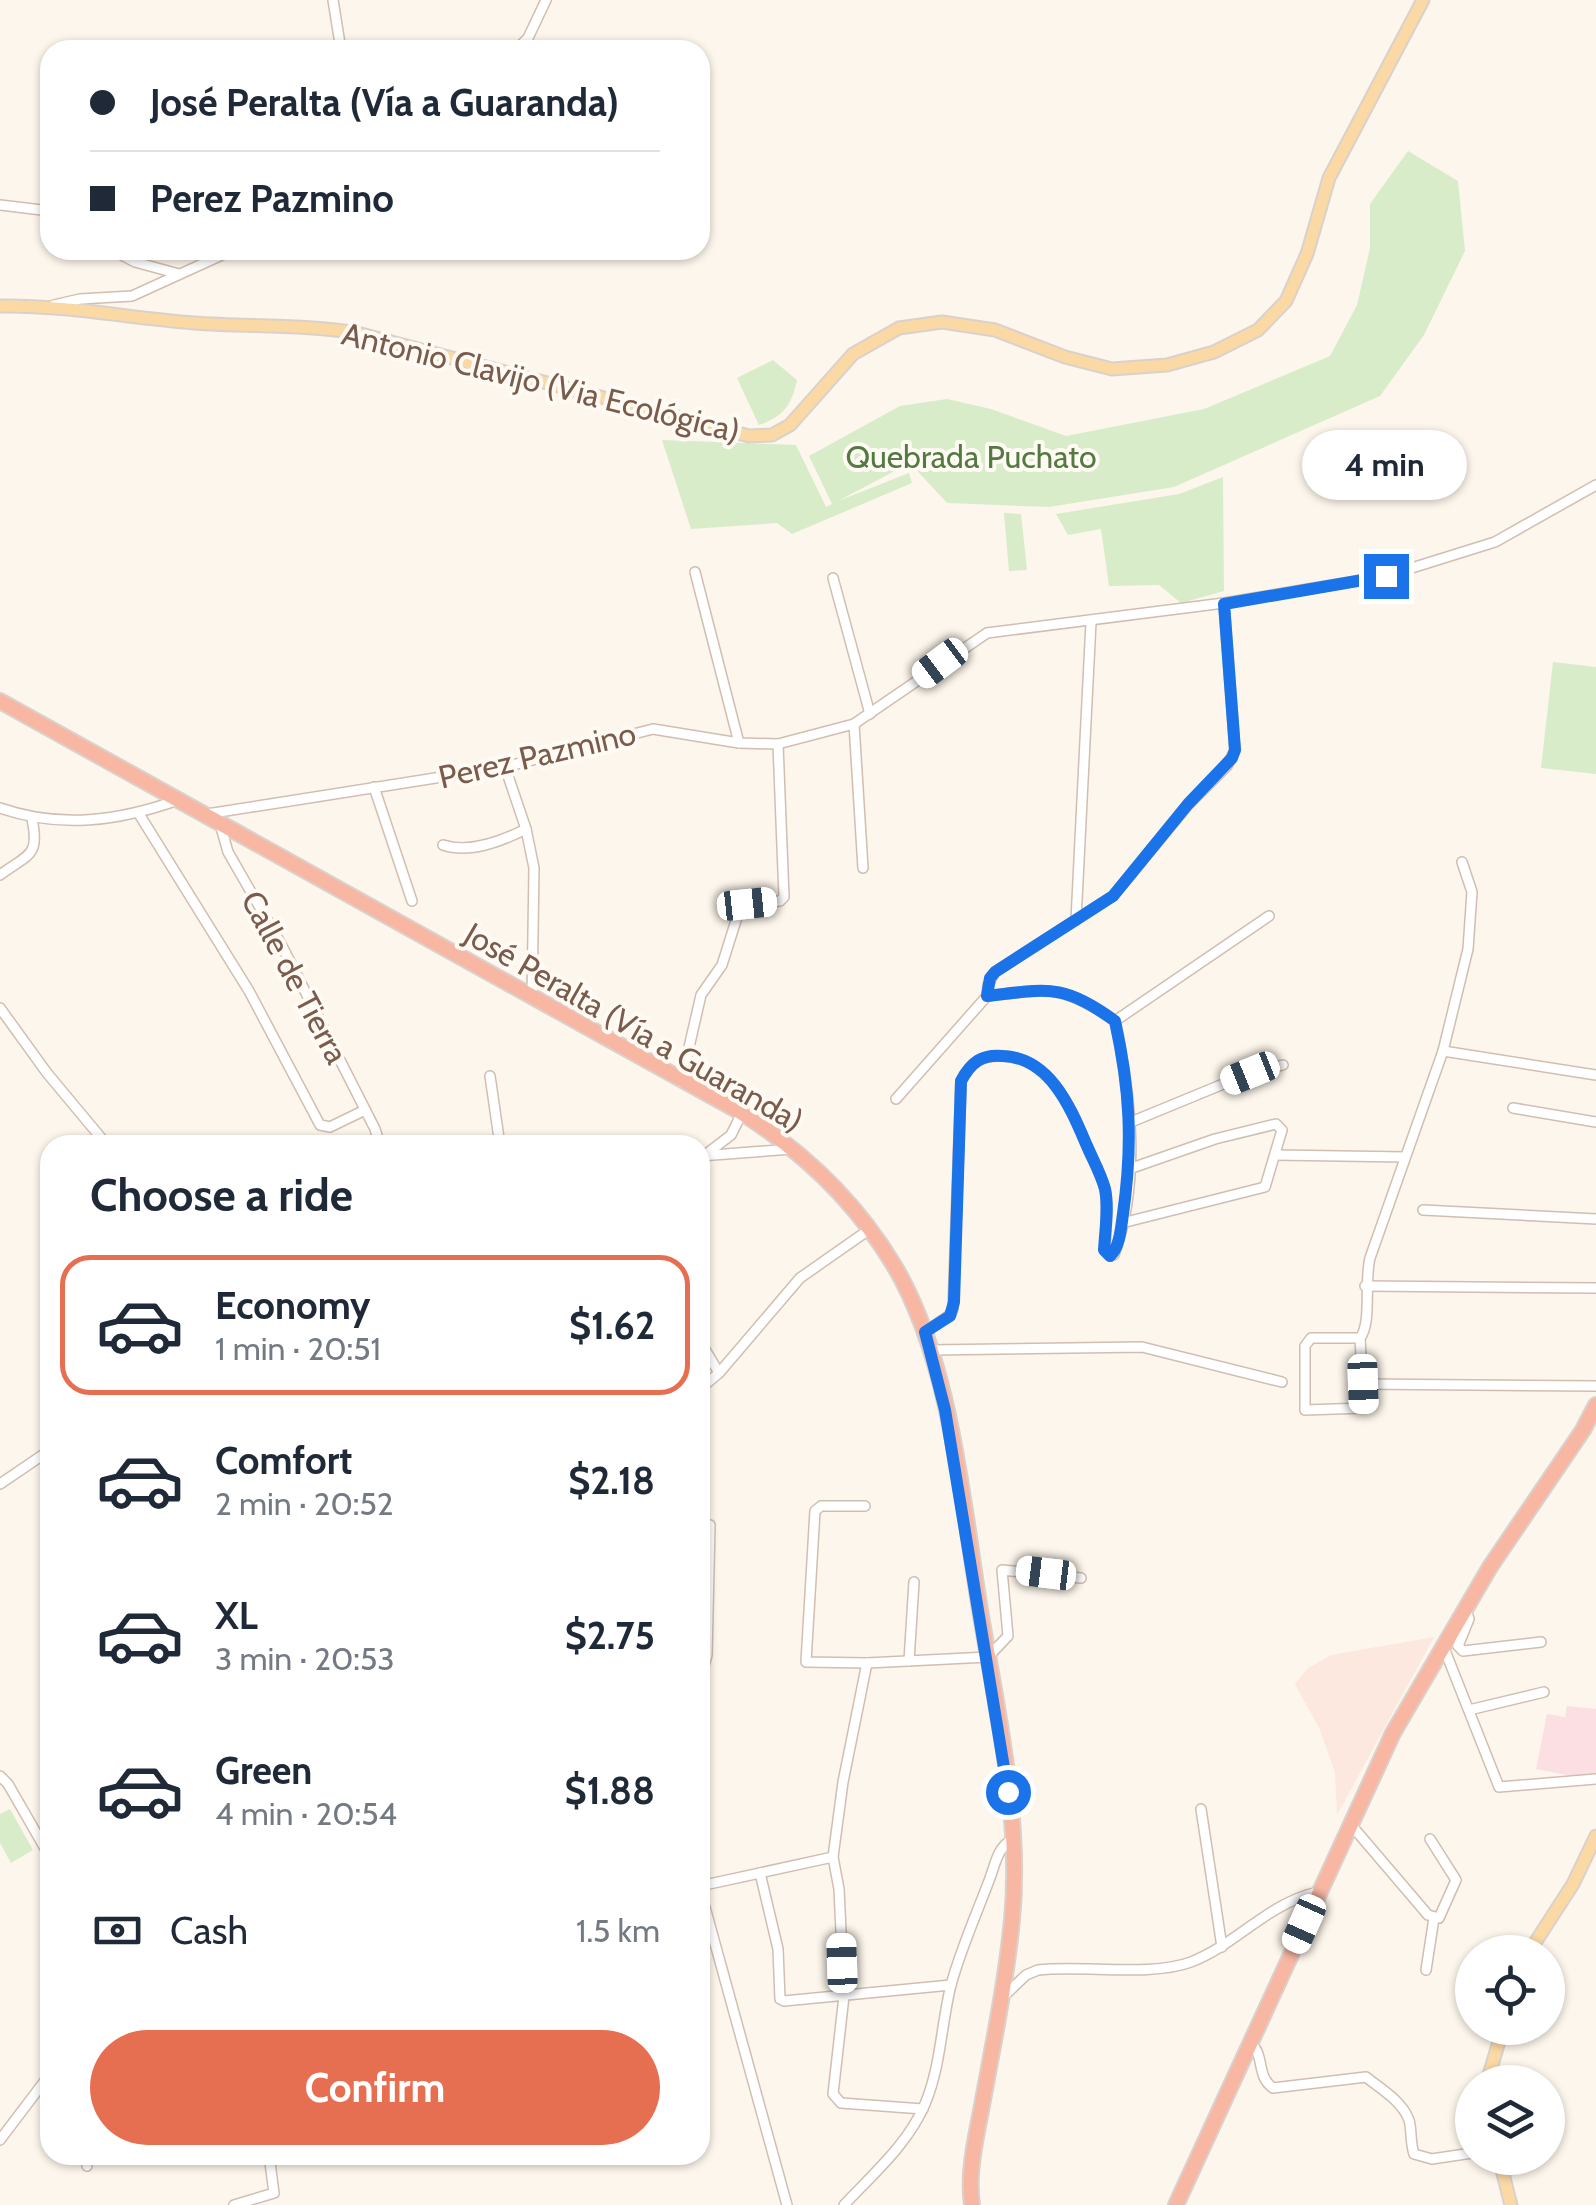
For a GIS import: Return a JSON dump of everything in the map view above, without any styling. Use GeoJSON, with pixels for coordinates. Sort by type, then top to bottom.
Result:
{"type":"FeatureCollection","features":[{"type":"Feature","properties":{"kind":"highway","name":"José Peralta (Vía a Guaranda)"},"geometry":{"type":"LineString","coordinates":[[0,702],[742,1113],[795,1149],[870,1228],[896,1269],[931,1350],[947,1420],[1008,1792],[1012,1916],[1002,1998],[971,2169],[972,2205]]}},
{"type":"Feature","properties":{"kind":"highway"},"geometry":{"type":"LineString","coordinates":[[1176,2205],[1393,1733],[1490,1567],[1596,1405]]}},
{"type":"Feature","properties":{"kind":"main road","name":"Antonio Clavijo (Via Ecológica)"},"geometry":{"type":"LineString","coordinates":[[0,306],[51,306],[198,324],[325,328],[357,333],[749,436],[772,436],[790,424],[853,354],[899,328],[942,322],[995,330],[1112,369],[1167,365],[1214,352],[1258,330],[1286,301],[1308,254],[1329,178],[1424,0]]}},
{"type":"Feature","properties":{"kind":"main road"},"geometry":{"type":"LineString","coordinates":[[1540,1935],[1574,1884],[1596,1836]]}},
{"type":"Feature","properties":{"kind":"main road"},"geometry":{"type":"LineString","coordinates":[[1503,2175],[1511,2205]]}},
{"type":"Feature","properties":{"kind":"street"},"geometry":{"type":"LineString","coordinates":[[334,0],[339,40]]}},
{"type":"Feature","properties":{"kind":"street"},"geometry":{"type":"LineString","coordinates":[[526,40],[546,0]]}},
{"type":"Feature","properties":{"kind":"street"},"geometry":{"type":"LineString","coordinates":[[0,205],[40,210]]}},
{"type":"Feature","properties":{"kind":"street"},"geometry":{"type":"LineString","coordinates":[[130,260],[182,274]]}},
{"type":"Feature","properties":{"kind":"street"},"geometry":{"type":"LineString","coordinates":[[51,306],[80,299],[126,297],[212,260]]}},
{"type":"Feature","properties":{"kind":"street","name":"Perez Pazmino"},"geometry":{"type":"LineString","coordinates":[[204,814],[505,768],[653,729],[778,744],[854,724],[987,634],[1224,604],[1404,571],[1495,542],[1596,485]]}},
{"type":"Feature","properties":{"kind":"street"},"geometry":{"type":"LineString","coordinates":[[694,572],[739,742]]}},
{"type":"Feature","properties":{"kind":"street"},"geometry":{"type":"LineString","coordinates":[[834,578],[870,714]]}},
{"type":"Feature","properties":{"kind":"street"},"geometry":{"type":"LineString","coordinates":[[896,1099],[987,996],[995,972],[1113,896],[1188,804],[1232,758],[1235,750],[1224,604]]}},
{"type":"Feature","properties":{"kind":"street"},"geometry":{"type":"LineString","coordinates":[[1076,920],[1090,622]]}},
{"type":"Feature","properties":{"kind":"street"},"geometry":{"type":"LineString","coordinates":[[854,724],[863,868]]}},
{"type":"Feature","properties":{"kind":"street"},"geometry":{"type":"LineString","coordinates":[[682,1082],[701,995],[722,965],[739,911],[747,904],[784,897],[778,744]]}},
{"type":"Feature","properties":{"kind":"street"},"geometry":{"type":"LineString","coordinates":[[505,768],[526,828],[534,868],[532,998]]}},
{"type":"Feature","properties":{"kind":"street"},"geometry":{"type":"LineString","coordinates":[[374,788],[412,901]]}},
{"type":"Feature","properties":{"kind":"street"},"geometry":{"type":"LineString","coordinates":[[0,808],[32,819],[112,819],[178,800]]}},
{"type":"Feature","properties":{"kind":"street"},"geometry":{"type":"LineString","coordinates":[[139,814],[249,991],[320,1125],[330,1127],[365,1110]]}},
{"type":"Feature","properties":{"kind":"street"},"geometry":{"type":"LineString","coordinates":[[0,874],[34,850],[32,819]]}},
{"type":"Feature","properties":{"kind":"street","name":"Calle de Tierra"},"geometry":{"type":"LineString","coordinates":[[220,824],[228,852],[282,946],[377,1135]]}},
{"type":"Feature","properties":{"kind":"street"},"geometry":{"type":"LineString","coordinates":[[443,845],[469,848],[510,837],[526,828]]}},
{"type":"Feature","properties":{"kind":"street"},"geometry":{"type":"LineString","coordinates":[[1360,1338],[1306,1341],[1305,1410],[1364,1408],[1360,1338],[1367,1326],[1364,1286],[1370,1258],[1443,1051],[1468,949],[1472,917],[1470,879],[1462,862]]}},
{"type":"Feature","properties":{"kind":"street"},"geometry":{"type":"LineString","coordinates":[[1115,1021],[1269,916]]}},
{"type":"Feature","properties":{"kind":"street"},"geometry":{"type":"LineString","coordinates":[[925,1332],[950,1316],[953,1309],[961,1081],[978,1060],[990,1055],[1027,1061],[1055,1085],[1068,1103],[1104,1188],[1104,1250],[1110,1256],[1122,1223],[1131,1122],[1115,1021],[1088,1002],[1055,990],[987,996]]}},
{"type":"Feature","properties":{"kind":"street"},"geometry":{"type":"LineString","coordinates":[[0,1008],[99,1135]]}},
{"type":"Feature","properties":{"kind":"street"},"geometry":{"type":"LineString","coordinates":[[1443,1051],[1596,1075]]}},
{"type":"Feature","properties":{"kind":"street"},"geometry":{"type":"LineString","coordinates":[[1131,1122],[1250,1073],[1283,1065]]}},
{"type":"Feature","properties":{"kind":"street"},"geometry":{"type":"LineString","coordinates":[[490,1076],[499,1135]]}},
{"type":"Feature","properties":{"kind":"street"},"geometry":{"type":"LineString","coordinates":[[1513,1108],[1596,1122]]}},
{"type":"Feature","properties":{"kind":"street"},"geometry":{"type":"LineString","coordinates":[[710,1150],[731,1135],[742,1113]]}},
{"type":"Feature","properties":{"kind":"street"},"geometry":{"type":"LineString","coordinates":[[1122,1223],[1260,1189],[1268,1182],[1282,1130],[1276,1124],[1216,1139],[1129,1169]]}},
{"type":"Feature","properties":{"kind":"street"},"geometry":{"type":"LineString","coordinates":[[710,1155],[795,1149]]}},
{"type":"Feature","properties":{"kind":"street"},"geometry":{"type":"LineString","coordinates":[[1276,1155],[1405,1157]]}},
{"type":"Feature","properties":{"kind":"street"},"geometry":{"type":"LineString","coordinates":[[1423,1210],[1596,1219]]}},
{"type":"Feature","properties":{"kind":"street"},"geometry":{"type":"LineString","coordinates":[[710,1381],[800,1278],[870,1228]]}},
{"type":"Feature","properties":{"kind":"street"},"geometry":{"type":"LineString","coordinates":[[1364,1286],[1596,1288]]}},
{"type":"Feature","properties":{"kind":"street"},"geometry":{"type":"LineString","coordinates":[[931,1350],[1142,1347],[1282,1382]]}},
{"type":"Feature","properties":{"kind":"street"},"geometry":{"type":"LineString","coordinates":[[710,1357],[719,1373]]}},
{"type":"Feature","properties":{"kind":"street"},"geometry":{"type":"LineString","coordinates":[[1363,1384],[1596,1386]]}},
{"type":"Feature","properties":{"kind":"street"},"geometry":{"type":"LineString","coordinates":[[0,1484],[40,1457]]}},
{"type":"Feature","properties":{"kind":"street"},"geometry":{"type":"LineString","coordinates":[[865,1506],[820,1506],[815,1511],[806,1662],[988,1657],[1008,1636],[1002,1570],[1081,1578]]}},
{"type":"Feature","properties":{"kind":"street"},"geometry":{"type":"LineString","coordinates":[[909,1660],[914,1582]]}},
{"type":"Feature","properties":{"kind":"street"},"geometry":{"type":"LineString","coordinates":[[1466,1610],[1469,1619],[1458,1646],[1463,1651],[1541,1642]]}},
{"type":"Feature","properties":{"kind":"street"},"geometry":{"type":"LineString","coordinates":[[1443,1647],[1499,1787],[1596,1779]]}},
{"type":"Feature","properties":{"kind":"street"},"geometry":{"type":"LineString","coordinates":[[867,1662],[843,1782],[833,1857],[844,1996],[833,2094],[841,2103],[923,2110]]}},
{"type":"Feature","properties":{"kind":"street"},"geometry":{"type":"LineString","coordinates":[[1469,1710],[1544,1692]]}},
{"type":"Feature","properties":{"kind":"street"},"geometry":{"type":"LineString","coordinates":[[0,1776],[40,1840]]}},
{"type":"Feature","properties":{"kind":"street"},"geometry":{"type":"LineString","coordinates":[[1201,1809],[1222,1947]]}},
{"type":"Feature","properties":{"kind":"street"},"geometry":{"type":"LineString","coordinates":[[1352,1826],[1434,1918]]}},
{"type":"Feature","properties":{"kind":"street"},"geometry":{"type":"LineString","coordinates":[[844,2205],[904,2140],[923,2110],[935,2080],[951,1985],[995,1859],[1012,1839]]}},
{"type":"Feature","properties":{"kind":"street"},"geometry":{"type":"LineString","coordinates":[[1430,1839],[1456,1880],[1438,1918],[1434,1918]]}},
{"type":"Feature","properties":{"kind":"street"},"geometry":{"type":"LineString","coordinates":[[710,1886],[833,1857]]}},
{"type":"Feature","properties":{"kind":"street"},"geometry":{"type":"LineString","coordinates":[[760,1873],[778,1948],[780,1998],[951,1985]]}},
{"type":"Feature","properties":{"kind":"street"},"geometry":{"type":"LineString","coordinates":[[1002,1998],[1026,1975],[1038,1970],[1188,1963],[1222,1947],[1292,1898],[1318,1892]]}},
{"type":"Feature","properties":{"kind":"street"},"geometry":{"type":"LineString","coordinates":[[1426,1970],[1434,1918]]}},
{"type":"Feature","properties":{"kind":"street"},"geometry":{"type":"LineString","coordinates":[[710,1924],[788,2205]]}},
{"type":"Feature","properties":{"kind":"street"},"geometry":{"type":"LineString","coordinates":[[1252,2043],[1260,2054],[1264,2078],[1273,2088],[1366,2077],[1399,2103],[1409,2121],[1414,2154],[1432,2159],[1455,2156]]}},
{"type":"Feature","properties":{"kind":"street"},"geometry":{"type":"LineString","coordinates":[[0,2140],[40,2087]]}},
{"type":"Feature","properties":{"kind":"street"},"geometry":{"type":"LineString","coordinates":[[234,2205],[274,2194],[270,2165]]}},
{"type":"Feature","properties":{"kind":"shaded area"},"geometry":{"type":"Polygon","coordinates":[[[1434,1637],[1337,1815],[1335,1772],[1319,1728],[1295,1684],[1307,1669],[1331,1655],[1434,1637]]]}},
{"type":"Feature","properties":{"kind":"shaded area"},"geometry":{"type":"Polygon","coordinates":[[[1567,1706],[1596,1709],[1596,1774],[1582,1778],[1536,1769],[1547,1714],[1565,1717],[1567,1706]]]}},
{"type":"Feature","properties":{"kind":"green space","name":"Quebrada Puchato"},"geometry":{"type":"Polygon","coordinates":[[[1408,151],[1458,181],[1465,251],[1424,335],[1380,396],[1174,487],[1049,507],[947,503],[910,463],[838,501],[909,473],[912,483],[792,534],[777,523],[691,529],[662,440],[796,445],[826,507],[832,504],[809,456],[900,406],[947,399],[991,409],[1066,436],[1204,409],[1330,356],[1357,305],[1370,248],[1370,204],[1408,151]]]}},
{"type":"Feature","properties":{"kind":"green space"},"geometry":{"type":"Polygon","coordinates":[[[773,360],[797,380],[785,409],[759,425],[737,378],[773,360]]]}},
{"type":"Feature","properties":{"kind":"green space"},"geometry":{"type":"Polygon","coordinates":[[[1223,477],[1224,591],[1181,603],[1159,585],[1109,586],[1101,529],[1068,535],[1056,514],[1179,494],[1223,477]]]}},
{"type":"Feature","properties":{"kind":"green space"},"geometry":{"type":"Polygon","coordinates":[[[1004,513],[1021,514],[1027,570],[1009,571],[1004,513]]]}},
{"type":"Feature","properties":{"kind":"green space"},"geometry":{"type":"Polygon","coordinates":[[[1553,662],[1596,667],[1596,774],[1541,768],[1553,662]]]}},
{"type":"Feature","properties":{"kind":"green space"},"geometry":{"type":"Polygon","coordinates":[[[10,1809],[33,1850],[11,1863],[0,1843],[0,1814],[10,1809]]]}},
{"type":"Feature","properties":{"kind":"route"},"geometry":{"type":"LineString","coordinates":[[1008,1792],[945,1410],[925,1332],[950,1316],[954,1302],[961,1081],[968,1068],[990,1055],[1027,1061],[1055,1085],[1068,1103],[1104,1188],[1104,1250],[1110,1256],[1114,1254],[1122,1223],[1131,1122],[1115,1021],[1088,1002],[1055,990],[987,996],[990,978],[1113,896],[1188,804],[1228,766],[1235,750],[1224,604],[1386,576]]}}]}
